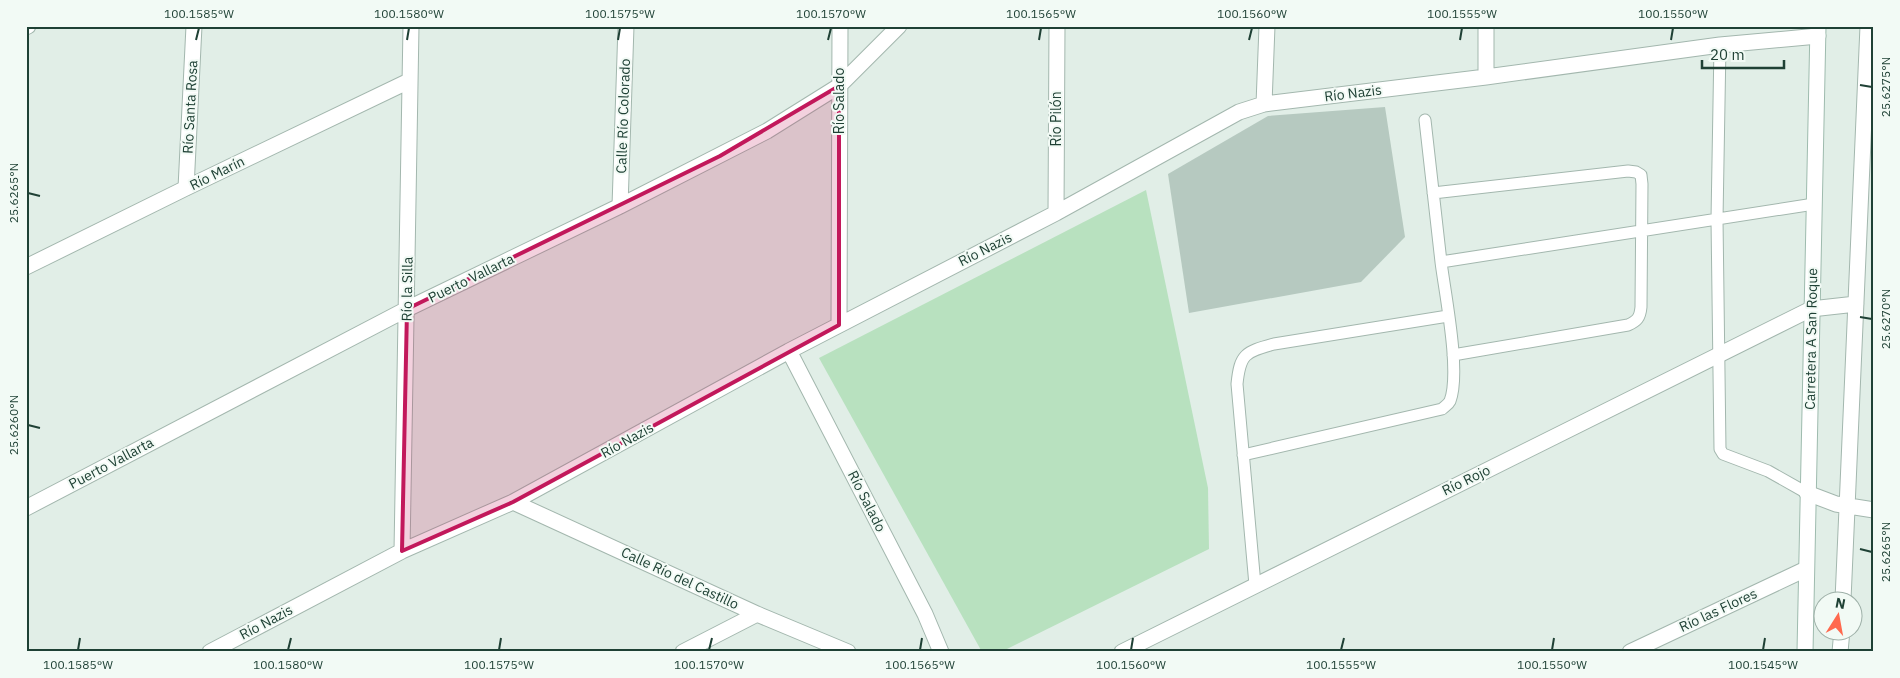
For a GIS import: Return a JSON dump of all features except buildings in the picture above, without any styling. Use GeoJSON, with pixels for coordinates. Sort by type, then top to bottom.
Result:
{"type":"FeatureCollection","features":[{"type":"Feature","properties":{"kind":"street","name":"Río Santa Rosa"},"geometry":{"type":"LineString","coordinates":[[186,188],[194,26]]}},
{"type":"Feature","properties":{"kind":"street","name":"Río la Silla"},"geometry":{"type":"LineString","coordinates":[[402,551],[411,26]]}},
{"type":"Feature","properties":{"kind":"street","name":"Calle Río Colorado"},"geometry":{"type":"LineString","coordinates":[[620,206],[626,26]]}},
{"type":"Feature","properties":{"kind":"street","name":"Río Salado"},"geometry":{"type":"LineString","coordinates":[[839,325],[840,26]]}},
{"type":"Feature","properties":{"kind":"street","name":"Puerto Vallarta"},"geometry":{"type":"LineString","coordinates":[[26,508],[406,309],[620,206],[759,135],[839,86],[899,26]]}},
{"type":"Feature","properties":{"kind":"street","name":"Río Pilón"},"geometry":{"type":"LineString","coordinates":[[1056,213],[1057,26]]}},
{"type":"Feature","properties":{"kind":"street"},"geometry":{"type":"LineString","coordinates":[[1264,104],[1267,26]]}},
{"type":"Feature","properties":{"kind":"street"},"geometry":{"type":"LineString","coordinates":[[1486,26],[1486,77]]}},
{"type":"Feature","properties":{"kind":"street"},"geometry":{"type":"LineString","coordinates":[[1843,590],[1868,26]]}},
{"type":"Feature","properties":{"kind":"street","name":"Río Nazis"},"geometry":{"type":"LineString","coordinates":[[210,652],[402,551],[513,502],[839,325],[1056,213],[1239,112],[1264,104],[1486,77],[1818,31]]}},
{"type":"Feature","properties":{"kind":"street","name":"Carretera A San Roque"},"geometry":{"type":"LineString","coordinates":[[1805,652],[1818,31]]}},
{"type":"Feature","properties":{"kind":"street","name":"Río Marín"},"geometry":{"type":"LineString","coordinates":[[26,267],[409,81]]}},
{"type":"Feature","properties":{"kind":"street","name":"Río Rojo"},"geometry":{"type":"LineString","coordinates":[[1122,652],[1811,309],[1856,304]]}},
{"type":"Feature","properties":{"kind":"street","name":"Río Salado"},"geometry":{"type":"LineString","coordinates":[[790,352],[925,614],[941,652]]}},
{"type":"Feature","properties":{"kind":"street"},"geometry":{"type":"LineString","coordinates":[[1807,493],[1847,507],[1874,510]]}},
{"type":"Feature","properties":{"kind":"street","name":"Calle Río del Castillo"},"geometry":{"type":"LineString","coordinates":[[513,502],[758,614],[848,652]]}},
{"type":"Feature","properties":{"kind":"street","name":"Río las Flores"},"geometry":{"type":"LineString","coordinates":[[1630,652],[1806,569]]}},
{"type":"Feature","properties":{"kind":"street"},"geometry":{"type":"LineString","coordinates":[[683,652],[758,614]]}},
{"type":"Feature","properties":{"kind":"lane"},"geometry":{"type":"LineString","coordinates":[[1720,45],[1717,219],[1720,449],[1723,454],[1768,471],[1807,493]]}},
{"type":"Feature","properties":{"kind":"lane"},"geometry":{"type":"LineString","coordinates":[[1243,455],[1442,409],[1449,404],[1452,394],[1453,355],[1426,120]]}},
{"type":"Feature","properties":{"kind":"lane"},"geometry":{"type":"LineString","coordinates":[[1433,193],[1618,172],[1636,172],[1641,176],[1642,184],[1641,308],[1640,316],[1636,321],[1628,325],[1453,355]]}},
{"type":"Feature","properties":{"kind":"lane"},"geometry":{"type":"LineString","coordinates":[[1441,262],[1814,204]]}},
{"type":"Feature","properties":{"kind":"lane"},"geometry":{"type":"LineString","coordinates":[[1256,585],[1237,384],[1238,367],[1244,356],[1253,350],[1274,344],[1448,316]]}},
{"type":"Feature","properties":{"kind":"highlighted area"},"geometry":{"type":"Polygon","coordinates":[[[839,86],[839,325],[513,502],[402,551],[407,309],[720,156],[839,86]]]}},
{"type":"Feature","properties":{"kind":"green space"},"geometry":{"type":"Polygon","coordinates":[[[1146,190],[1208,488],[1209,549],[1001,652],[982,652],[819,358],[1146,190]]]}}]}
